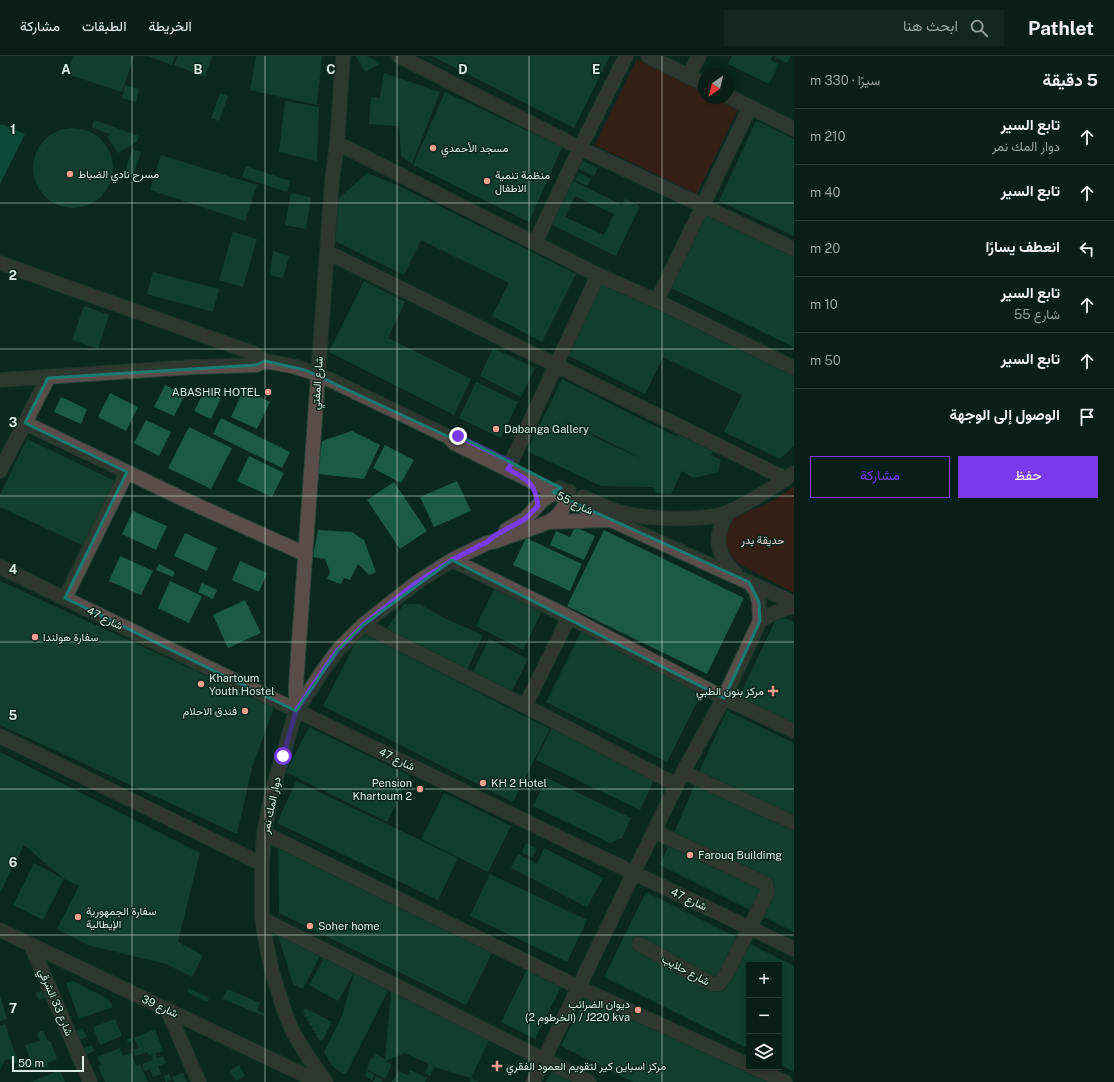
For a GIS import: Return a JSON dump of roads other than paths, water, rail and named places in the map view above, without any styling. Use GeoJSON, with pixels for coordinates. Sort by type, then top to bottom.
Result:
{"type":"FeatureCollection","features":[{"type":"Feature","properties":{"kind":"street","name":"شارع المفتي"},"geometry":{"type":"LineString","coordinates":[[296,711],[296,684],[305,554],[332,181],[337,143],[343,56]]}},
{"type":"Feature","properties":{"kind":"street"},"geometry":{"type":"LineString","coordinates":[[399,56],[580,148],[794,249]]}},
{"type":"Feature","properties":{"kind":"street"},"geometry":{"type":"LineString","coordinates":[[535,243],[626,56]]}},
{"type":"Feature","properties":{"kind":"street"},"geometry":{"type":"LineString","coordinates":[[648,56],[698,81]]}},
{"type":"Feature","properties":{"kind":"street"},"geometry":{"type":"LineString","coordinates":[[689,76],[699,56]]}},
{"type":"Feature","properties":{"kind":"street"},"geometry":{"type":"LineString","coordinates":[[734,99],[794,129]]}},
{"type":"Feature","properties":{"kind":"street"},"geometry":{"type":"LineString","coordinates":[[657,301],[750,107]]}},
{"type":"Feature","properties":{"kind":"street"},"geometry":{"type":"LineString","coordinates":[[337,143],[598,275],[657,301],[794,368]]}},
{"type":"Feature","properties":{"kind":"street"},"geometry":{"type":"LineString","coordinates":[[327,252],[556,366],[790,476]]}},
{"type":"Feature","properties":{"kind":"street"},"geometry":{"type":"LineString","coordinates":[[0,263],[257,360]]}},
{"type":"Feature","properties":{"kind":"street"},"geometry":{"type":"LineString","coordinates":[[598,275],[510,465],[563,493],[620,512],[641,516],[704,518],[728,512],[790,476]]}},
{"type":"Feature","properties":{"kind":"street"},"geometry":{"type":"LineString","coordinates":[[0,380],[48,378],[193,367],[257,360]]}},
{"type":"Feature","properties":{"kind":"street","name":"شارع 55"},"geometry":{"type":"LineString","coordinates":[[257,360],[292,366],[318,374],[449,437],[454,443],[510,465],[526,478],[563,493],[611,520],[744,579],[794,603]]}},
{"type":"Feature","properties":{"kind":"street"},"geometry":{"type":"LineString","coordinates":[[0,471],[48,378]]}},
{"type":"Feature","properties":{"kind":"street"},"geometry":{"type":"LineString","coordinates":[[25,422],[188,501],[305,554]]}},
{"type":"Feature","properties":{"kind":"street"},"geometry":{"type":"LineString","coordinates":[[65,598],[127,472]]}},
{"type":"Feature","properties":{"kind":"street"},"geometry":{"type":"LineString","coordinates":[[526,478],[536,491],[538,506]]}},
{"type":"Feature","properties":{"kind":"street"},"geometry":{"type":"LineString","coordinates":[[487,542],[494,536],[525,519],[538,506],[563,493]]}},
{"type":"Feature","properties":{"kind":"street","name":"دوار المك نمر"},"geometry":{"type":"LineString","coordinates":[[326,1082],[308,1057],[292,1030],[284,1010],[267,948],[262,919],[262,864],[264,833],[272,792],[296,711],[338,650],[363,625],[416,583],[452,560],[487,542],[496,541],[549,522],[561,513],[563,493]]}},
{"type":"Feature","properties":{"kind":"street"},"geometry":{"type":"LineString","coordinates":[[533,1082],[683,772],[724,698],[760,621],[759,602],[756,592],[744,579],[727,565],[720,554],[720,526],[728,512]]}},
{"type":"Feature","properties":{"kind":"street"},"geometry":{"type":"LineString","coordinates":[[549,522],[611,520]]}},
{"type":"Feature","properties":{"kind":"street"},"geometry":{"type":"LineString","coordinates":[[452,560],[569,617],[724,698],[794,731]]}},
{"type":"Feature","properties":{"kind":"street","name":"شارع 47"},"geometry":{"type":"LineString","coordinates":[[0,567],[794,950]]}},
{"type":"Feature","properties":{"kind":"street"},"geometry":{"type":"LineString","coordinates":[[760,621],[774,612],[794,607]]}},
{"type":"Feature","properties":{"kind":"street"},"geometry":{"type":"LineString","coordinates":[[526,706],[569,617]]}},
{"type":"Feature","properties":{"kind":"street"},"geometry":{"type":"LineString","coordinates":[[363,625],[526,706],[677,785]]}},
{"type":"Feature","properties":{"kind":"street"},"geometry":{"type":"LineString","coordinates":[[0,736],[262,864]]}},
{"type":"Feature","properties":{"kind":"street"},"geometry":{"type":"LineString","coordinates":[[683,772],[794,823]]}},
{"type":"Feature","properties":{"kind":"street"},"geometry":{"type":"LineString","coordinates":[[654,831],[766,884],[767,893],[749,928]]}},
{"type":"Feature","properties":{"kind":"street"},"geometry":{"type":"LineString","coordinates":[[264,833],[578,987],[746,1064]]}},
{"type":"Feature","properties":{"kind":"street"},"geometry":{"type":"LineString","coordinates":[[262,919],[589,1082]]}},
{"type":"Feature","properties":{"kind":"street","name":"شارع حلايب"},"geometry":{"type":"LineString","coordinates":[[639,944],[706,981],[712,984],[719,984],[727,974],[749,928]]}},
{"type":"Feature","properties":{"kind":"street","name":"شارع 39"},"geometry":{"type":"LineString","coordinates":[[0,930],[319,1082]]}},
{"type":"Feature","properties":{"kind":"street","name":"شارع 33 الشرقي"},"geometry":{"type":"LineString","coordinates":[[31,945],[90,1082]]}},
{"type":"Feature","properties":{"kind":"street"},"geometry":{"type":"LineString","coordinates":[[167,1009],[199,1082]]}},
{"type":"Feature","properties":{"kind":"street"},"geometry":{"type":"LineString","coordinates":[[759,1070],[785,1082]]}},
{"type":"Feature","properties":{"kind":"place","name":"مسجد الأحمدي"},"geometry":{"type":"Point","coordinates":[433,148]}},
{"type":"Feature","properties":{"kind":"place","name":"مسرح نادي الضباط"},"geometry":{"type":"Point","coordinates":[70,174]}},
{"type":"Feature","properties":{"kind":"place","name":"منظمة تنمية الاطفال"},"geometry":{"type":"Point","coordinates":[487,181]}},
{"type":"Feature","properties":{"kind":"place","name":"ABASHIR HOTEL"},"geometry":{"type":"Point","coordinates":[268,392]}},
{"type":"Feature","properties":{"kind":"place","name":"Dabanga Gallery"},"geometry":{"type":"Point","coordinates":[496,429]}},
{"type":"Feature","properties":{"kind":"place","name":"سفارة هولندا"},"geometry":{"type":"Point","coordinates":[35,637]}},
{"type":"Feature","properties":{"kind":"place","name":"Khartoum Youth Hostel"},"geometry":{"type":"Point","coordinates":[201,684]}},
{"type":"Feature","properties":{"kind":"place","name":"مركز بنون الطبي"},"geometry":{"type":"Point","coordinates":[773,691]}},
{"type":"Feature","properties":{"kind":"place","name":"فندق الاحلام"},"geometry":{"type":"Point","coordinates":[245,711]}},
{"type":"Feature","properties":{"kind":"place","name":"KH 2 Hotel"},"geometry":{"type":"Point","coordinates":[483,783]}},
{"type":"Feature","properties":{"kind":"place","name":"Pension Khartoum 2"},"geometry":{"type":"Point","coordinates":[420,789]}},
{"type":"Feature","properties":{"kind":"place","name":"Farouq Buildimg"},"geometry":{"type":"Point","coordinates":[690,855]}},
{"type":"Feature","properties":{"kind":"place","name":"سفارة الجمهورية الإيطالية"},"geometry":{"type":"Point","coordinates":[78,917]}},
{"type":"Feature","properties":{"kind":"place","name":"Soher home"},"geometry":{"type":"Point","coordinates":[310,926]}},
{"type":"Feature","properties":{"kind":"place","name":"ديوان الضرائب (الخرطوم 2) / J220 kva"},"geometry":{"type":"Point","coordinates":[638,1010]}},
{"type":"Feature","properties":{"kind":"place","name":"مركز اسباين كير لتقويم العمود الفقري"},"geometry":{"type":"Point","coordinates":[497,1066]}},
{"type":"Feature","properties":{"kind":"park label","name":"حديقة بدر"},"geometry":{"type":"Point","coordinates":[763,540]}}]}
